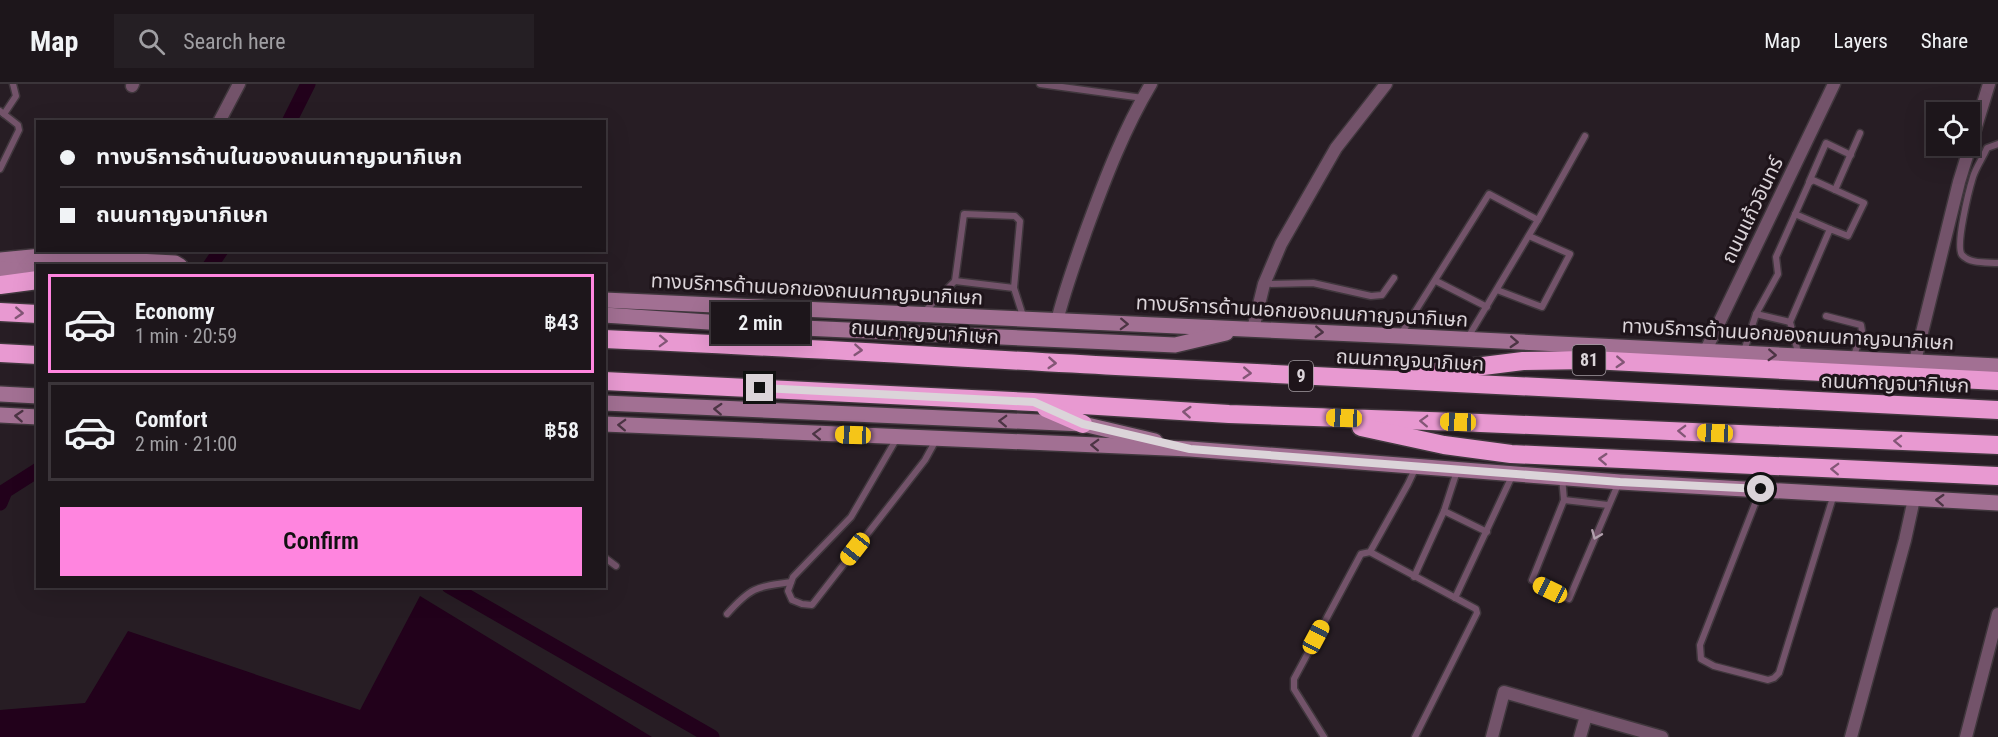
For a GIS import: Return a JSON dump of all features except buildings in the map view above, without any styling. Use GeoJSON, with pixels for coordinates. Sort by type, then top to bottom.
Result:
{"type":"FeatureCollection","features":[{"type":"Feature","properties":{"kind":"highway"},"geometry":{"type":"LineString","coordinates":[[0,285],[36,280]]}},
{"type":"Feature","properties":{"kind":"highway"},"geometry":{"type":"LineString","coordinates":[[0,312],[36,314]]}},
{"type":"Feature","properties":{"kind":"highway","name":"ถนนกาญจนาภิเษก"},"geometry":{"type":"LineString","coordinates":[[606,339],[805,347],[1697,397],[1998,410]]}},
{"type":"Feature","properties":{"kind":"highway"},"geometry":{"type":"LineString","coordinates":[[0,353],[36,355]]}},
{"type":"Feature","properties":{"kind":"highway","name":"81"},"geometry":{"type":"LineString","coordinates":[[1374,380],[1490,365],[1555,360],[1802,364],[1998,381]]}},
{"type":"Feature","properties":{"kind":"highway","name":"9"},"geometry":{"type":"LineString","coordinates":[[606,381],[1229,414],[1998,445]]}},
{"type":"Feature","properties":{"kind":"highway"},"geometry":{"type":"LineString","coordinates":[[1034,402],[1083,424]]}},
{"type":"Feature","properties":{"kind":"highway"},"geometry":{"type":"LineString","coordinates":[[1321,417],[1444,445],[1487,452],[1998,476]]}},
{"type":"Feature","properties":{"kind":"main road"},"geometry":{"type":"LineString","coordinates":[[0,260],[60,256],[177,264]]}},
{"type":"Feature","properties":{"kind":"main road"},"geometry":{"type":"LineString","coordinates":[[0,269],[36,272]]}},
{"type":"Feature","properties":{"kind":"main road","name":"ทางบริการด้านนอกของถนนกาญจนาภิเษก"},"geometry":{"type":"LineString","coordinates":[[606,300],[1743,354],[1802,364],[1853,359],[1998,366]]}},
{"type":"Feature","properties":{"kind":"main road"},"geometry":{"type":"LineString","coordinates":[[606,315],[781,327],[1175,345],[1250,329]]}},
{"type":"Feature","properties":{"kind":"main road"},"geometry":{"type":"LineString","coordinates":[[0,394],[36,396]]}},
{"type":"Feature","properties":{"kind":"main road"},"geometry":{"type":"LineString","coordinates":[[606,403],[1083,424],[1190,449]]}},
{"type":"Feature","properties":{"kind":"main road"},"geometry":{"type":"LineString","coordinates":[[0,415],[36,417]]}},
{"type":"Feature","properties":{"kind":"main road"},"geometry":{"type":"LineString","coordinates":[[606,424],[1190,449],[1620,482],[1998,503]]}},
{"type":"Feature","properties":{"kind":"street"},"geometry":{"type":"LineString","coordinates":[[220,120],[239,84]]}},
{"type":"Feature","properties":{"kind":"street"},"geometry":{"type":"LineString","coordinates":[[1057,321],[1064,292],[1103,183],[1136,109],[1151,84]]}},
{"type":"Feature","properties":{"kind":"street"},"geometry":{"type":"LineString","coordinates":[[1250,329],[1264,284],[1281,244],[1336,148],[1386,84]]}},
{"type":"Feature","properties":{"kind":"street","name":"ถนนแก้วอินทร์"},"geometry":{"type":"LineString","coordinates":[[1705,352],[1834,84]]}},
{"type":"Feature","properties":{"kind":"street"},"geometry":{"type":"LineString","coordinates":[[1915,361],[1959,182],[1989,84]]}},
{"type":"Feature","properties":{"kind":"street"},"geometry":{"type":"LineString","coordinates":[[1851,737],[1914,499]]}},
{"type":"Feature","properties":{"kind":"street"},"geometry":{"type":"LineString","coordinates":[[1966,737],[1998,614]]}},
{"type":"Feature","properties":{"kind":"street"},"geometry":{"type":"LineString","coordinates":[[1492,737],[1504,692],[1662,737]]}},
{"type":"Feature","properties":{"kind":"street"},"geometry":{"type":"LineString","coordinates":[[1581,737],[1586,716]]}},
{"type":"Feature","properties":{"kind":"lane"},"geometry":{"type":"LineString","coordinates":[[0,169],[19,130],[18,125],[2,113],[16,96],[13,84]]}},
{"type":"Feature","properties":{"kind":"lane"},"geometry":{"type":"LineString","coordinates":[[1040,84],[1143,98]]}},
{"type":"Feature","properties":{"kind":"lane"},"geometry":{"type":"LineString","coordinates":[[1835,190],[1860,134]]}},
{"type":"Feature","properties":{"kind":"lane"},"geometry":{"type":"LineString","coordinates":[[1467,340],[1585,136]]}},
{"type":"Feature","properties":{"kind":"lane"},"geometry":{"type":"LineString","coordinates":[[1743,354],[1756,314],[1778,274],[1776,257],[1826,143],[1851,155]]}},
{"type":"Feature","properties":{"kind":"lane"},"geometry":{"type":"LineString","coordinates":[[1998,144],[1988,148],[1973,177],[1959,236],[1959,249],[1964,257],[1976,261],[1998,263]]}},
{"type":"Feature","properties":{"kind":"lane"},"geometry":{"type":"LineString","coordinates":[[1795,214],[1848,236],[1864,203],[1813,180],[1809,183]]}},
{"type":"Feature","properties":{"kind":"lane"},"geometry":{"type":"LineString","coordinates":[[1400,336],[1489,194],[1538,219]]}},
{"type":"Feature","properties":{"kind":"lane"},"geometry":{"type":"LineString","coordinates":[[921,315],[955,281],[964,214],[1015,216],[1020,221],[1014,288],[1024,319]]}},
{"type":"Feature","properties":{"kind":"lane"},"geometry":{"type":"LineString","coordinates":[[1802,364],[1790,322],[1830,228]]}},
{"type":"Feature","properties":{"kind":"lane"},"geometry":{"type":"LineString","coordinates":[[1497,290],[1542,306],[1569,254],[1528,236]]}},
{"type":"Feature","properties":{"kind":"lane"},"geometry":{"type":"LineString","coordinates":[[1264,284],[1313,283],[1371,296],[1382,295],[1394,278]]}},
{"type":"Feature","properties":{"kind":"lane"},"geometry":{"type":"LineString","coordinates":[[955,281],[1014,288]]}},
{"type":"Feature","properties":{"kind":"lane"},"geometry":{"type":"LineString","coordinates":[[1436,281],[1487,307]]}},
{"type":"Feature","properties":{"kind":"lane"},"geometry":{"type":"LineString","coordinates":[[1756,314],[1790,322]]}},
{"type":"Feature","properties":{"kind":"lane"},"geometry":{"type":"LineString","coordinates":[[1826,316],[1861,325],[1862,331],[1853,359]]}},
{"type":"Feature","properties":{"kind":"lane"},"geometry":{"type":"LineString","coordinates":[[898,437],[851,517],[793,577],[788,591],[792,600],[812,605],[925,460],[937,439]]}},
{"type":"Feature","properties":{"kind":"lane"},"geometry":{"type":"LineString","coordinates":[[1370,552],[1416,467]]}},
{"type":"Feature","properties":{"kind":"lane"},"geometry":{"type":"LineString","coordinates":[[1414,577],[1444,511],[1457,470]]}},
{"type":"Feature","properties":{"kind":"lane"},"geometry":{"type":"LineString","coordinates":[[1455,598],[1513,474]]}},
{"type":"Feature","properties":{"kind":"lane"},"geometry":{"type":"LineString","coordinates":[[1562,477],[1564,500],[1532,580],[1569,599],[1608,505],[1620,482]]}},
{"type":"Feature","properties":{"kind":"lane"},"geometry":{"type":"LineString","coordinates":[[1761,489],[1700,645],[1699,653],[1701,659],[1714,666],[1768,680],[1779,673],[1834,493]]}},
{"type":"Feature","properties":{"kind":"lane"},"geometry":{"type":"LineString","coordinates":[[1564,500],[1608,505]]}},
{"type":"Feature","properties":{"kind":"lane"},"geometry":{"type":"LineString","coordinates":[[1444,511],[1487,532]]}},
{"type":"Feature","properties":{"kind":"lane"},"geometry":{"type":"LineString","coordinates":[[1324,737],[1294,689],[1294,679],[1361,554],[1370,552],[1476,609],[1477,614],[1415,737]]}},
{"type":"Feature","properties":{"kind":"lane"},"geometry":{"type":"LineString","coordinates":[[606,558],[616,566]]}},
{"type":"Feature","properties":{"kind":"lane"},"geometry":{"type":"LineString","coordinates":[[727,614],[746,593],[758,588],[791,582]]}},
{"type":"Feature","properties":{"kind":"shaded area"},"geometry":{"type":"Polygon","coordinates":[[[420,596],[652,737],[0,737],[0,710],[85,703],[128,631],[360,710],[420,596]]]}},
{"type":"Feature","properties":{"kind":"waterway"},"geometry":{"type":"LineString","coordinates":[[290,120],[308,84]]}},
{"type":"Feature","properties":{"kind":"waterway"},"geometry":{"type":"LineString","coordinates":[[211,264],[220,252]]}},
{"type":"Feature","properties":{"kind":"waterway"},"geometry":{"type":"LineString","coordinates":[[0,503],[5,491],[36,471]]}},
{"type":"Feature","properties":{"kind":"waterway"},"geometry":{"type":"LineString","coordinates":[[452,588],[712,737]]}},
{"type":"Feature","properties":{"kind":"route"},"geometry":{"type":"LineString","coordinates":[[760,388],[1034,402],[1083,424],[1190,449],[1620,482],[1761,489]]}}]}
